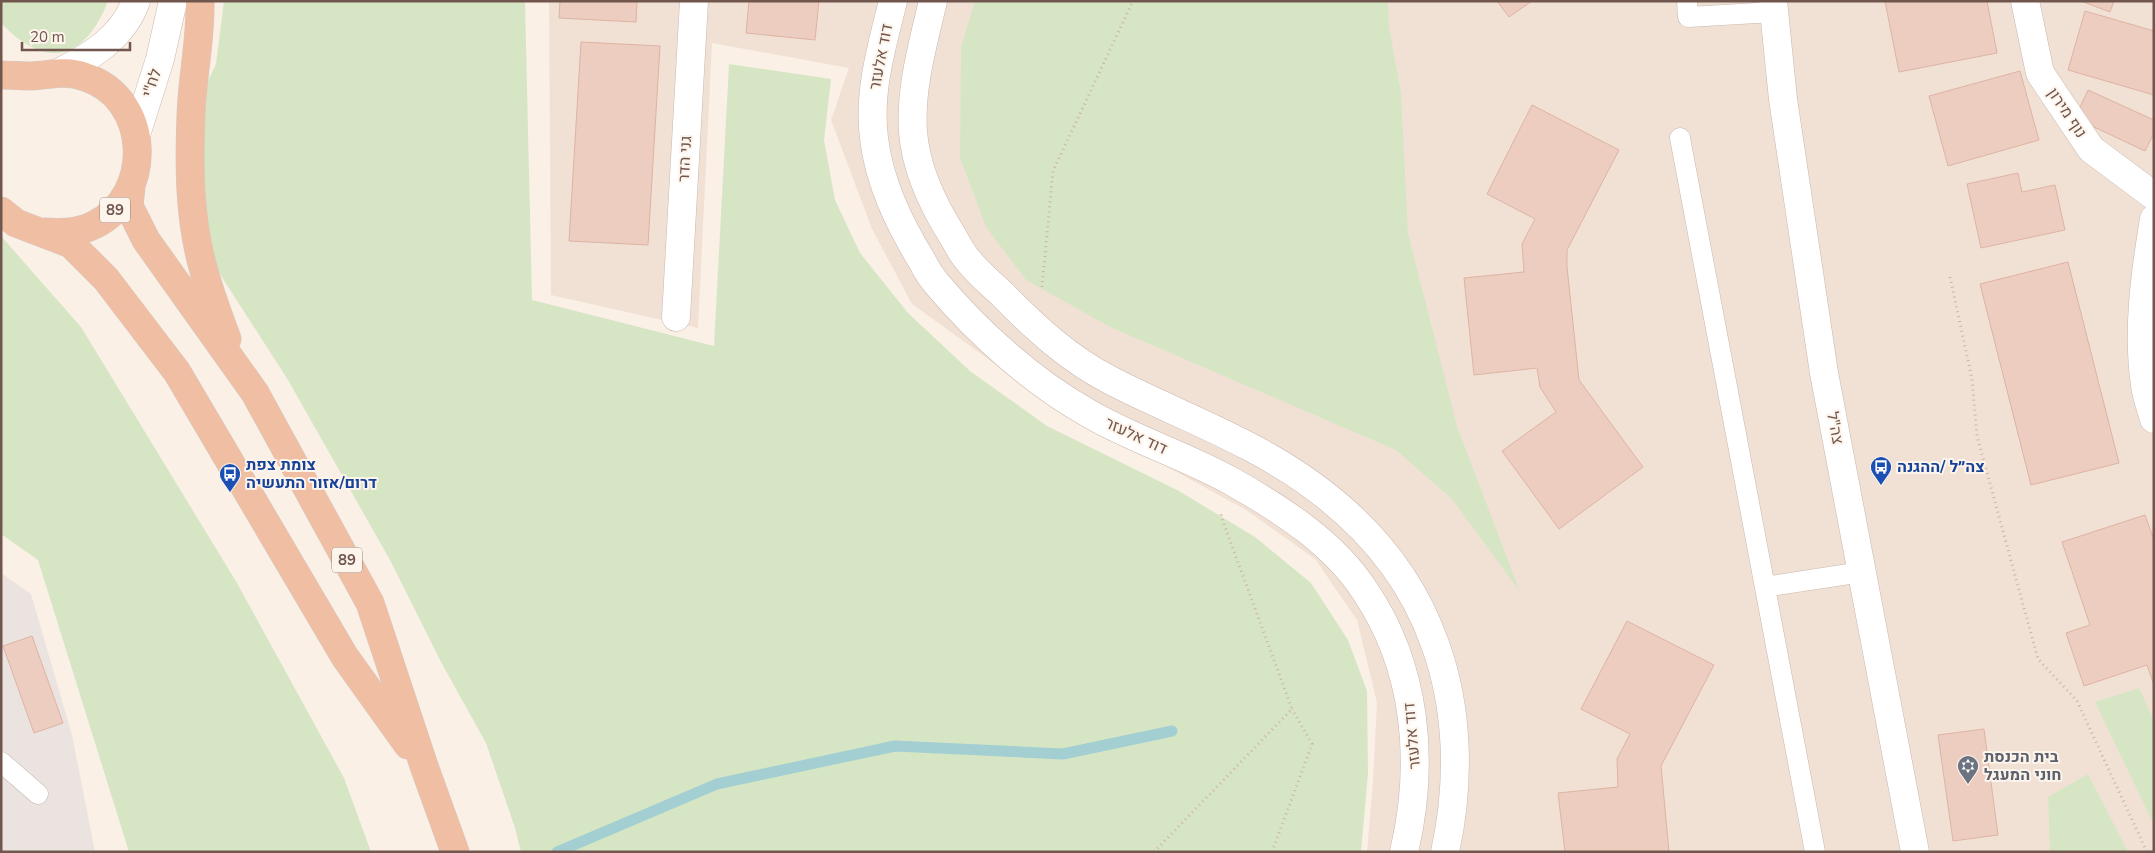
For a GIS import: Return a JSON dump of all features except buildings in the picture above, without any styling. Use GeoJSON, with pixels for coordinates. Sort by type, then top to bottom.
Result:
{"type":"FeatureCollection","features":[{"type":"Feature","properties":{"kind":"highway"},"geometry":{"type":"LineString","coordinates":[[200,1],[200,32],[191,113],[190,183],[192,209],[204,271],[237,369]]}},
{"type":"Feature","properties":{"kind":"highway","name":"89"},"geometry":{"type":"LineString","coordinates":[[1,75],[33,76],[60,72],[86,77],[109,90],[127,111],[136,135],[138,162],[131,187],[130,206],[146,240],[255,393],[370,603],[424,766],[455,852]]}},
{"type":"Feature","properties":{"kind":"highway","name":"89"},"geometry":{"type":"LineString","coordinates":[[1,96],[9,88],[33,76]]}},
{"type":"Feature","properties":{"kind":"highway","name":"89"},"geometry":{"type":"LineString","coordinates":[[41,232],[68,233],[94,225],[115,209],[131,187]]}},
{"type":"Feature","properties":{"kind":"highway","name":"89"},"geometry":{"type":"LineString","coordinates":[[1,211],[16,223],[71,244],[106,279],[176,372],[345,657],[424,766]]}},
{"type":"Feature","properties":{"kind":"street"},"geometry":{"type":"LineString","coordinates":[[60,72],[92,55],[111,39],[124,24],[136,1]]}},
{"type":"Feature","properties":{"kind":"street","name":"לח\"י"},"geometry":{"type":"LineString","coordinates":[[136,135],[160,59],[173,1]]}},
{"type":"Feature","properties":{"kind":"street","name":"גני הדר"},"geometry":{"type":"LineString","coordinates":[[676,317],[694,1]]}},
{"type":"Feature","properties":{"kind":"street","name":"דוד אלעזר"},"geometry":{"type":"LineString","coordinates":[[893,1],[874,85],[874,138],[884,184],[905,234],[935,283],[1012,359],[1048,387],[1089,414],[1232,482],[1296,520],[1336,556],[1365,590],[1392,642],[1406,680],[1414,730],[1415,776],[1412,820],[1404,852]]}},
{"type":"Feature","properties":{"kind":"street"},"geometry":{"type":"LineString","coordinates":[[933,1],[914,90],[913,133],[921,172],[940,216],[966,258],[1038,330],[1108,380],[1251,447],[1319,489],[1364,528],[1398,568],[1429,626],[1444,670],[1453,726],[1455,777],[1450,827],[1445,852]]}},
{"type":"Feature","properties":{"kind":"street","name":"נוף מירון"},"geometry":{"type":"LineString","coordinates":[[2025,1],[2040,73],[2091,149],[2154,196]]}},
{"type":"Feature","properties":{"kind":"street","name":"צה\"ל"},"geometry":{"type":"LineString","coordinates":[[1773,7],[1783,99],[1824,373],[1915,852]]}},
{"type":"Feature","properties":{"kind":"street"},"geometry":{"type":"LineString","coordinates":[[2154,219],[2145,271],[2142,335],[2145,386],[2154,419]]}},
{"type":"Feature","properties":{"kind":"lane"},"geometry":{"type":"LineString","coordinates":[[1687,1],[1688,17],[1773,7]]}},
{"type":"Feature","properties":{"kind":"lane"},"geometry":{"type":"LineString","coordinates":[[1680,138],[1815,852]]}},
{"type":"Feature","properties":{"kind":"lane"},"geometry":{"type":"LineString","coordinates":[[1765,588],[1862,572]]}},
{"type":"Feature","properties":{"kind":"lane"},"geometry":{"type":"LineString","coordinates":[[1,762],[38,794]]}},
{"type":"Feature","properties":{"kind":"path"},"geometry":{"type":"LineString","coordinates":[[1038,330],[1052,171],[1133,1]]}},
{"type":"Feature","properties":{"kind":"path"},"geometry":{"type":"LineString","coordinates":[[1950,277],[1972,379],[1977,436],[2038,659],[2077,701],[2147,852]]}},
{"type":"Feature","properties":{"kind":"path"},"geometry":{"type":"LineString","coordinates":[[1232,482],[1220,516],[1292,709],[1312,744],[1272,852]]}},
{"type":"Feature","properties":{"kind":"path"},"geometry":{"type":"LineString","coordinates":[[1154,852],[1292,709]]}},
{"type":"Feature","properties":{"kind":"shaded area"},"geometry":{"type":"Polygon","coordinates":[[[549,1],[2154,1],[2154,852],[1367,852],[1377,703],[1357,620],[1315,559],[1246,510],[1042,398],[912,304],[872,229],[831,120],[849,68],[712,43],[698,328],[551,295],[549,1]]]}},
{"type":"Feature","properties":{"kind":"shaded area"},"geometry":{"type":"Polygon","coordinates":[[[1,573],[31,594],[72,735],[95,852],[1,852],[1,573]]]}},
{"type":"Feature","properties":{"kind":"green space"},"geometry":{"type":"Polygon","coordinates":[[[1,1],[108,1],[99,21],[88,36],[76,47],[62,52],[48,53],[33,48],[17,38],[1,23],[1,1]]]}},
{"type":"Feature","properties":{"kind":"green space"},"geometry":{"type":"Polygon","coordinates":[[[224,1],[525,1],[532,300],[714,346],[729,64],[831,79],[824,140],[835,200],[860,253],[908,313],[970,371],[1047,426],[1179,491],[1255,537],[1311,583],[1348,640],[1367,691],[1368,773],[1361,852],[521,852],[515,828],[486,743],[441,662],[390,560],[288,380],[198,240],[191,116],[216,64],[224,1]]]}},
{"type":"Feature","properties":{"kind":"green space"},"geometry":{"type":"Polygon","coordinates":[[[975,1],[1388,1],[1389,26],[1401,93],[1408,233],[1457,426],[1520,592],[1452,499],[1396,450],[1110,327],[1026,280],[986,227],[960,158],[961,47],[975,1]]]}},
{"type":"Feature","properties":{"kind":"green space"},"geometry":{"type":"Polygon","coordinates":[[[1,236],[81,327],[237,583],[344,778],[371,852],[129,852],[38,560],[1,534],[1,236]]]}},
{"type":"Feature","properties":{"kind":"green space"},"geometry":{"type":"Polygon","coordinates":[[[2139,688],[2154,720],[2154,825],[2095,702],[2139,688]]]}},
{"type":"Feature","properties":{"kind":"green space"},"geometry":{"type":"Polygon","coordinates":[[[2088,774],[2128,852],[2050,852],[2048,797],[2088,774]]]}},
{"type":"Feature","properties":{"kind":"waterway"},"geometry":{"type":"LineString","coordinates":[[557,852],[717,784],[895,746],[1063,754],[1172,731]]}},
{"type":"Feature","properties":{"kind":"place","name":"צה״ל /ההגנה"},"geometry":{"type":"Point","coordinates":[1881,486]}},
{"type":"Feature","properties":{"kind":"place","name":"צומת צפת דרום/אזור התעשיה"},"geometry":{"type":"Point","coordinates":[230,493]}},
{"type":"Feature","properties":{"kind":"place","name":"בית הכנסת חוני המעגל"},"geometry":{"type":"Point","coordinates":[1968,785]}}]}
